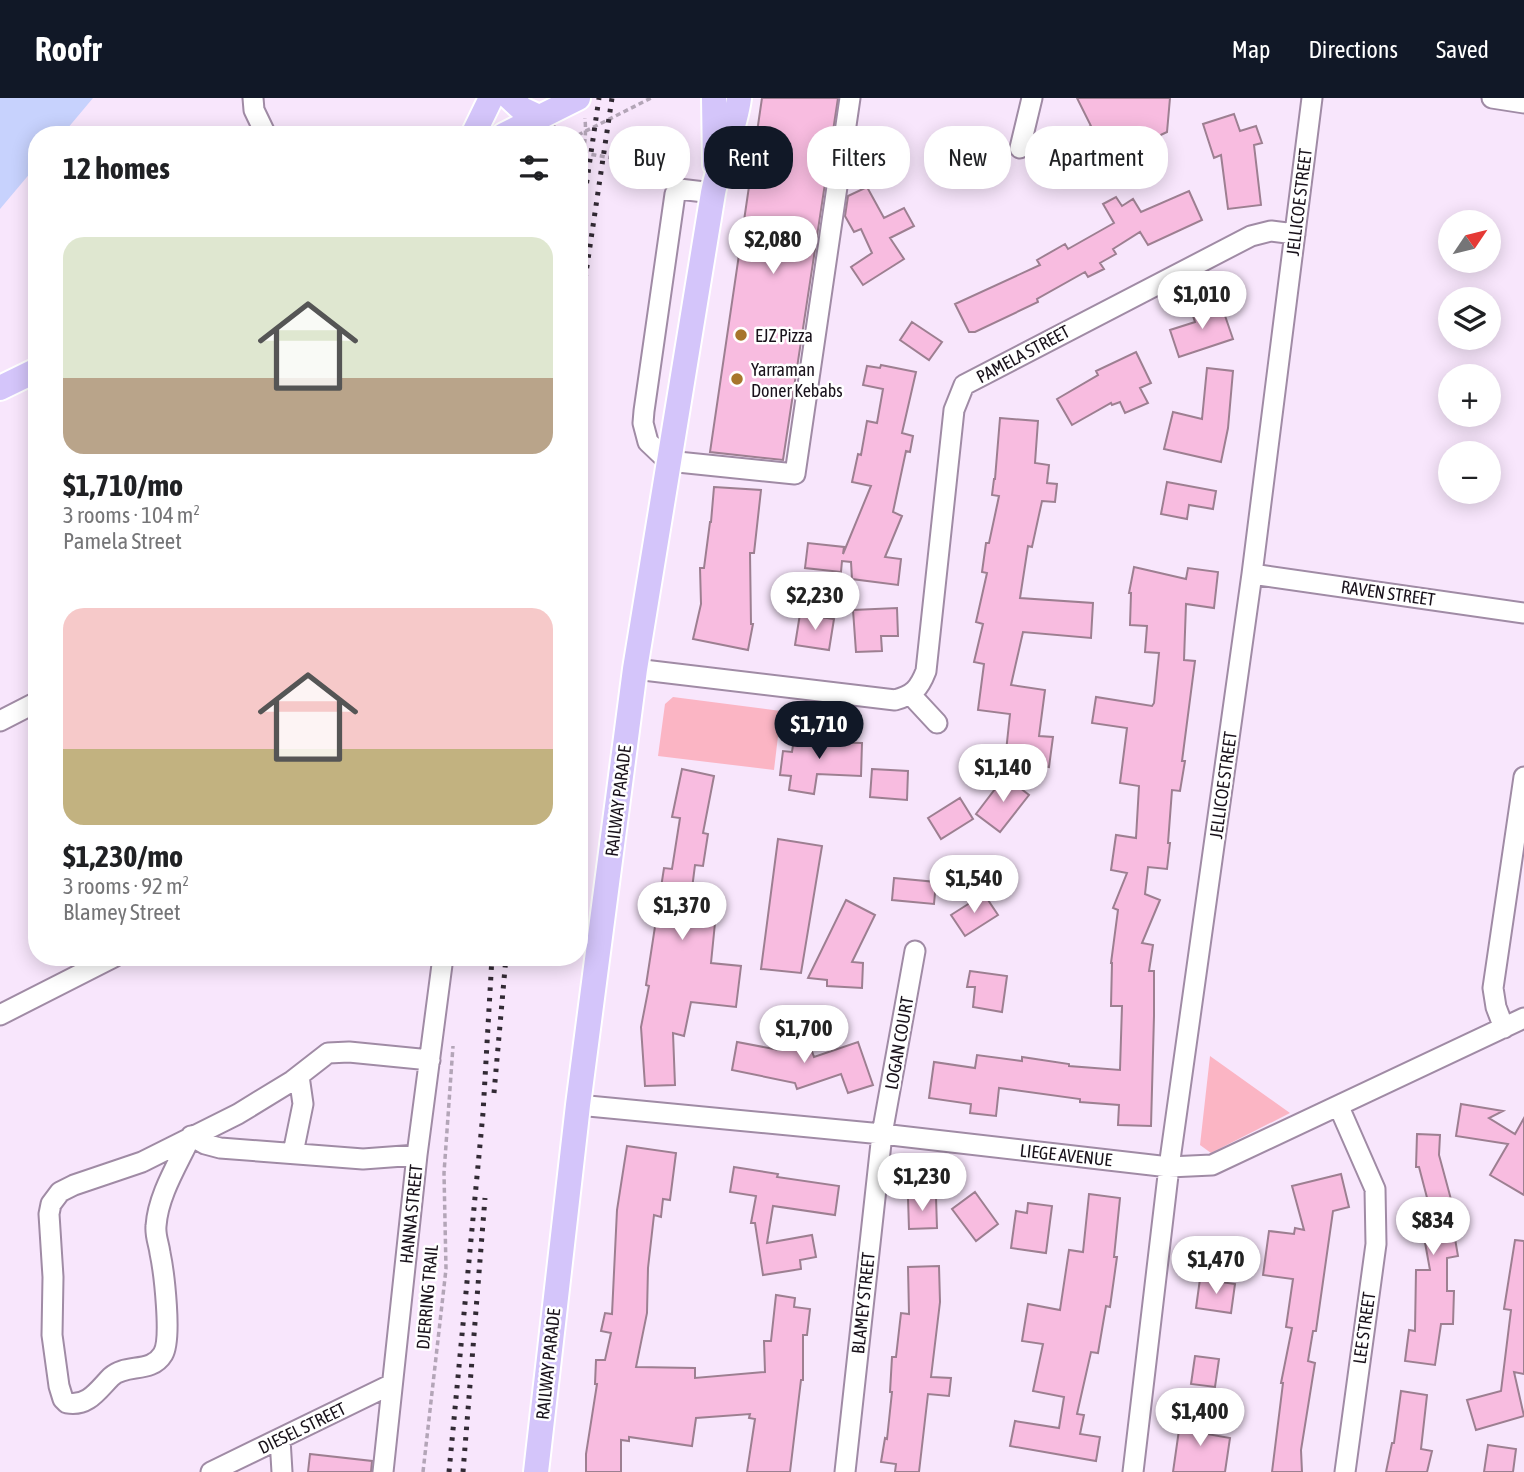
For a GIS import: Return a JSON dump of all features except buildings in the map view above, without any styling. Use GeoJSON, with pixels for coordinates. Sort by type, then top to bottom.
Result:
{"type":"FeatureCollection","features":[{"type":"Feature","properties":{"kind":"main road"},"geometry":{"type":"LineString","coordinates":[[477,126],[491,98]]}},
{"type":"Feature","properties":{"kind":"main road"},"geometry":{"type":"LineString","coordinates":[[510,98],[522,109],[541,117]]}},
{"type":"Feature","properties":{"kind":"main road","name":"RAILWAY PARADE"},"geometry":{"type":"LineString","coordinates":[[714,98],[714,126]]}},
{"type":"Feature","properties":{"kind":"main road","name":"RAILWAY PARADE"},"geometry":{"type":"LineString","coordinates":[[734,126],[739,98]]}},
{"type":"Feature","properties":{"kind":"main road"},"geometry":{"type":"LineString","coordinates":[[522,126],[581,104]]}},
{"type":"Feature","properties":{"kind":"main road","name":"RAILWAY PARADE"},"geometry":{"type":"LineString","coordinates":[[536,1472],[578,1105],[635,668],[714,189]]}},
{"type":"Feature","properties":{"kind":"main road"},"geometry":{"type":"LineString","coordinates":[[0,388],[28,374]]}},
{"type":"Feature","properties":{"kind":"street"},"geometry":{"type":"LineString","coordinates":[[253,98],[254,110],[262,126]]}},
{"type":"Feature","properties":{"kind":"street"},"geometry":{"type":"LineString","coordinates":[[704,186],[679,189],[675,194],[643,423],[648,442],[668,461],[795,474],[850,98]]}},
{"type":"Feature","properties":{"kind":"street"},"geometry":{"type":"LineString","coordinates":[[1020,148],[1032,98]]}},
{"type":"Feature","properties":{"kind":"street","name":"JELLICOE STREET"},"geometry":{"type":"LineString","coordinates":[[1133,1472],[1169,1167],[1252,574],[1312,98]]}},
{"type":"Feature","properties":{"kind":"street"},"geometry":{"type":"LineString","coordinates":[[1492,98],[1524,103]]}},
{"type":"Feature","properties":{"kind":"street","name":"PAMELA STREET"},"geometry":{"type":"LineString","coordinates":[[911,695],[920,686],[926,671],[954,410],[964,385],[1251,236],[1271,231],[1295,234]]}},
{"type":"Feature","properties":{"kind":"street","name":"RAVEN STREET"},"geometry":{"type":"LineString","coordinates":[[1252,574],[1524,613]]}},
{"type":"Feature","properties":{"kind":"street"},"geometry":{"type":"LineString","coordinates":[[635,668],[895,700],[911,695],[937,723]]}},
{"type":"Feature","properties":{"kind":"street"},"geometry":{"type":"LineString","coordinates":[[0,721],[28,707]]}},
{"type":"Feature","properties":{"kind":"street"},"geometry":{"type":"LineString","coordinates":[[1504,1028],[1496,1007],[1493,988],[1524,777]]}},
{"type":"Feature","properties":{"kind":"street","name":"LOGAN COURT"},"geometry":{"type":"LineString","coordinates":[[882,1134],[915,951]]}},
{"type":"Feature","properties":{"kind":"street"},"geometry":{"type":"LineString","coordinates":[[0,1016],[97,966]]}},
{"type":"Feature","properties":{"kind":"street","name":"HANNA STREET"},"geometry":{"type":"LineString","coordinates":[[383,1472],[417,1156],[442,966]]}},
{"type":"Feature","properties":{"kind":"street","name":"LIEGE AVENUE"},"geometry":{"type":"LineString","coordinates":[[578,1105],[882,1134],[1169,1167],[1212,1165],[1524,1018]]}},
{"type":"Feature","properties":{"kind":"street"},"geometry":{"type":"LineString","coordinates":[[191,1136],[164,1196],[156,1225],[167,1319],[167,1342],[163,1354],[148,1366],[115,1374],[89,1399],[67,1403],[61,1395],[53,1349],[53,1277],[49,1223],[51,1204],[64,1189],[142,1162],[191,1136],[247,1109],[299,1076],[325,1055],[334,1052],[430,1060]]}},
{"type":"Feature","properties":{"kind":"street"},"geometry":{"type":"LineString","coordinates":[[293,1153],[303,1104],[299,1076]]}},
{"type":"Feature","properties":{"kind":"street","name":"LEE STREET"},"geometry":{"type":"LineString","coordinates":[[1339,1107],[1375,1189],[1376,1230],[1345,1472]]}},
{"type":"Feature","properties":{"kind":"street","name":"BLAMEY STREET"},"geometry":{"type":"LineString","coordinates":[[845,1472],[882,1134]]}},
{"type":"Feature","properties":{"kind":"street"},"geometry":{"type":"LineString","coordinates":[[191,1136],[220,1148],[363,1159],[417,1156]]}},
{"type":"Feature","properties":{"kind":"street","name":"DIESEL STREET"},"geometry":{"type":"LineString","coordinates":[[211,1472],[393,1384]]}},
{"type":"Feature","properties":{"kind":"street"},"geometry":{"type":"LineString","coordinates":[[279,1439],[282,1472]]}},
{"type":"Feature","properties":{"kind":"path"},"geometry":{"type":"LineString","coordinates":[[588,131],[651,98]]}},
{"type":"Feature","properties":{"kind":"path"},"geometry":{"type":"LineString","coordinates":[[581,104],[585,126]]}},
{"type":"Feature","properties":{"kind":"path"},"geometry":{"type":"LineString","coordinates":[[588,154],[704,181]]}},
{"type":"Feature","properties":{"kind":"path","name":"DJERRING TRAIL"},"geometry":{"type":"LineString","coordinates":[[423,1472],[446,1269],[443,1173],[453,1044]]}},
{"type":"Feature","properties":{"kind":"shaded area"},"geometry":{"type":"Polygon","coordinates":[[[673,697],[781,711],[774,770],[658,756],[665,704],[673,697]]]}},
{"type":"Feature","properties":{"kind":"shaded area"},"geometry":{"type":"Polygon","coordinates":[[[1210,1056],[1290,1113],[1211,1153],[1200,1145],[1210,1056]]]}},
{"type":"Feature","properties":{"kind":"water"},"geometry":{"type":"Polygon","coordinates":[[[0,98],[93,98],[70,126],[28,126],[28,176],[0,209],[0,98]]]}},
{"type":"Feature","properties":{"kind":"railway"},"geometry":{"type":"LineString","coordinates":[[588,173],[599,98]]}},
{"type":"Feature","properties":{"kind":"railway"},"geometry":{"type":"LineString","coordinates":[[588,259],[612,98]]}},
{"type":"Feature","properties":{"kind":"railway"},"geometry":{"type":"LineString","coordinates":[[449,1472],[483,1113],[491,966]]}},
{"type":"Feature","properties":{"kind":"railway"},"geometry":{"type":"LineString","coordinates":[[494,1093],[505,966]]}},
{"type":"Feature","properties":{"kind":"railway"},"geometry":{"type":"LineString","coordinates":[[463,1472],[485,1198]]}},
{"type":"Feature","properties":{"kind":"place","name":"EJZ Pizza"},"geometry":{"type":"Point","coordinates":[741,335]}},
{"type":"Feature","properties":{"kind":"place","name":"Yarraman Doner Kebabs"},"geometry":{"type":"Point","coordinates":[737,379]}}]}
